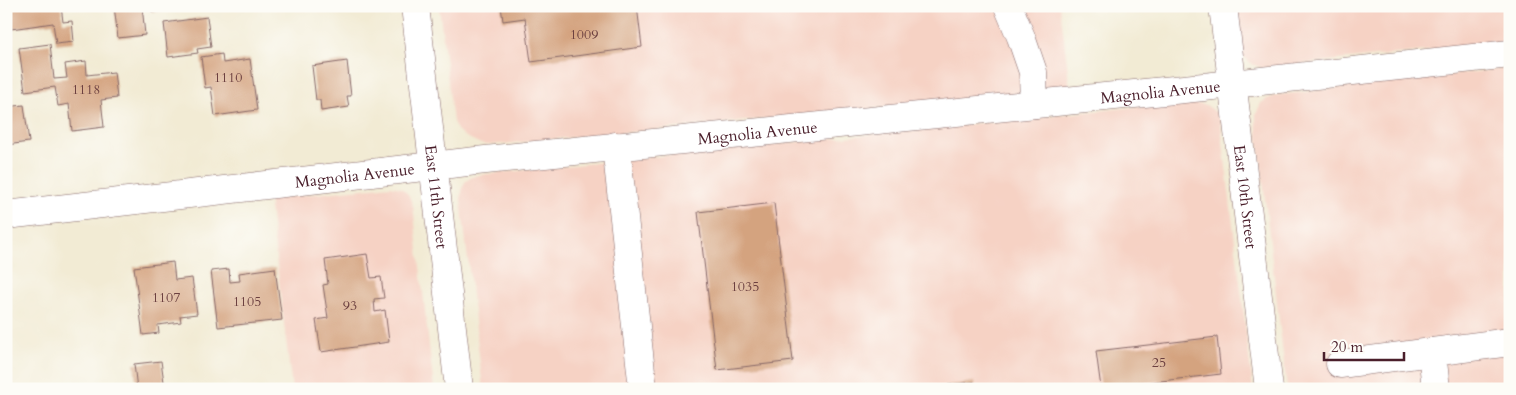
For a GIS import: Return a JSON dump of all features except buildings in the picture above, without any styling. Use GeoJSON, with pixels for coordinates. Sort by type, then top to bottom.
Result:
{"type":"FeatureCollection","features":[{"type":"Feature","properties":{"kind":"street","name":"East 11th Street"},"geometry":{"type":"LineString","coordinates":[[415,6],[459,389]]}},
{"type":"Feature","properties":{"kind":"street"},"geometry":{"type":"LineString","coordinates":[[1008,6],[1022,37],[1033,72],[1034,104]]}},
{"type":"Feature","properties":{"kind":"street","name":"East 10th Street"},"geometry":{"type":"LineString","coordinates":[[1223,6],[1269,389]]}},
{"type":"Feature","properties":{"kind":"street","name":"Magnolia Avenue"},"geometry":{"type":"LineString","coordinates":[[6,215],[616,146],[1510,54]]}},
{"type":"Feature","properties":{"kind":"street"},"geometry":{"type":"LineString","coordinates":[[616,146],[643,389]]}},
{"type":"Feature","properties":{"kind":"street"},"geometry":{"type":"LineString","coordinates":[[1340,364],[1510,342]]}},
{"type":"Feature","properties":{"kind":"street"},"geometry":{"type":"LineString","coordinates":[[1432,352],[1436,389]]}},
{"type":"Feature","properties":{"kind":"shaded area"},"geometry":{"type":"Polygon","coordinates":[[[439,6],[1060,6],[1070,89],[674,128],[489,145],[481,144],[464,136],[457,130],[453,122],[439,6]]]}},
{"type":"Feature","properties":{"kind":"shaded area"},"geometry":{"type":"Polygon","coordinates":[[[1234,6],[1510,6],[1510,42],[1262,68],[1252,64],[1242,55],[1234,6]]]}},
{"type":"Feature","properties":{"kind":"shaded area"},"geometry":{"type":"Polygon","coordinates":[[[1510,68],[1510,389],[1287,389],[1256,121],[1256,114],[1261,103],[1278,95],[1510,68]]]}},
{"type":"Feature","properties":{"kind":"shaded area"},"geometry":{"type":"Polygon","coordinates":[[[1184,102],[1206,105],[1217,113],[1220,118],[1253,389],[483,389],[461,200],[463,186],[472,177],[1184,102]]]}},
{"type":"Feature","properties":{"kind":"shaded area"},"geometry":{"type":"Polygon","coordinates":[[[391,186],[405,191],[413,206],[434,389],[292,389],[269,199],[391,186]]]}}]}
